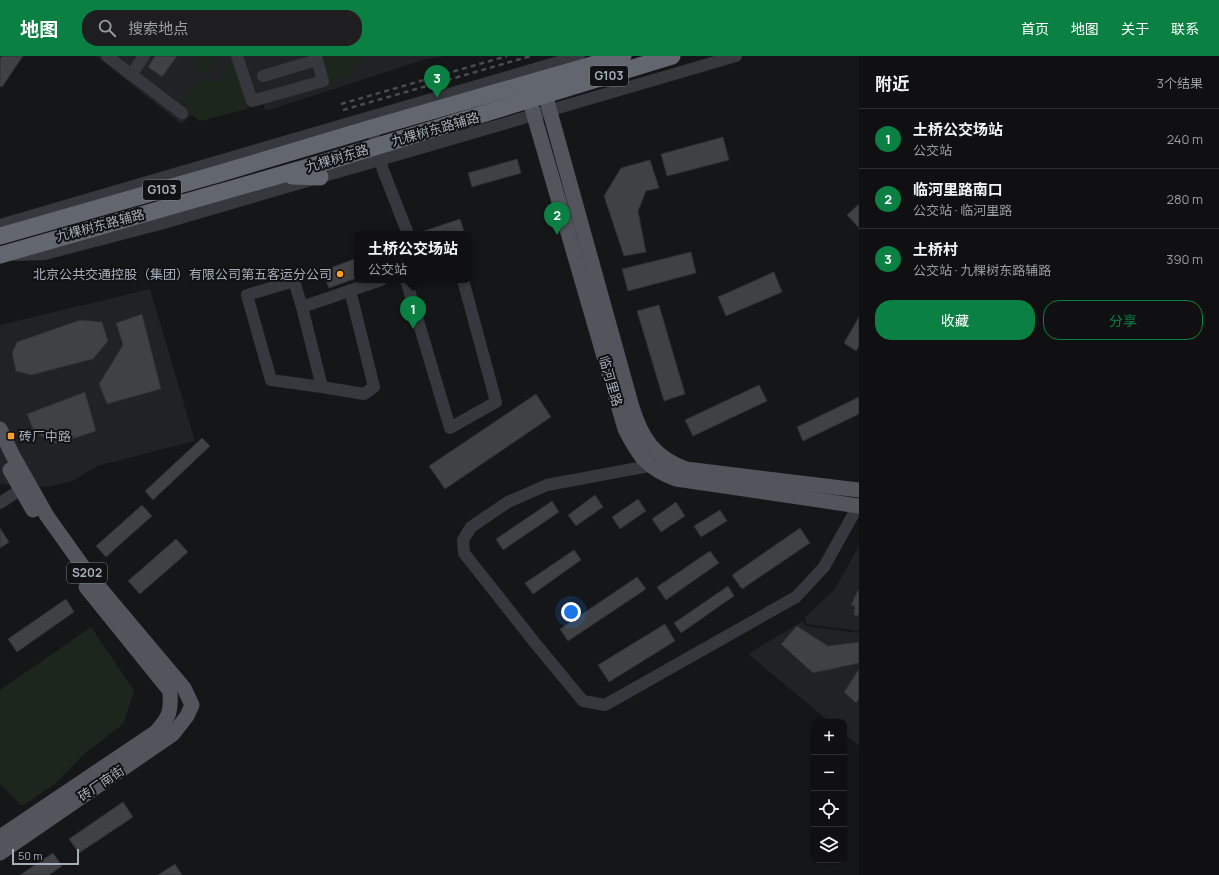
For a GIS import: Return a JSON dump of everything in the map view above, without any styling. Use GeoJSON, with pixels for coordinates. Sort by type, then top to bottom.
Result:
{"type":"FeatureCollection","features":[{"type":"Feature","properties":{"kind":"highway","name":"九棵树东路"},"geometry":{"type":"LineString","coordinates":[[0,236],[221,174],[372,128],[537,97],[623,56]]}},
{"type":"Feature","properties":{"kind":"highway","name":"九棵树东路"},"geometry":{"type":"LineString","coordinates":[[0,255],[281,174],[378,153],[537,97],[672,56]]}},
{"type":"Feature","properties":{"kind":"highway"},"geometry":{"type":"LineString","coordinates":[[300,137],[324,142]]}},
{"type":"Feature","properties":{"kind":"highway"},"geometry":{"type":"LineString","coordinates":[[281,174],[304,177],[320,177]]}},
{"type":"Feature","properties":{"kind":"main road","name":"临河里路"},"geometry":{"type":"LineString","coordinates":[[537,97],[625,429],[635,449],[649,466],[676,479],[858,506]]}},
{"type":"Feature","properties":{"kind":"main road","name":"临河里路"},"geometry":{"type":"LineString","coordinates":[[537,97],[637,425],[647,441],[660,456],[671,463],[686,469],[859,490]]}},
{"type":"Feature","properties":{"kind":"main road","name":"砖厂南街"},"geometry":{"type":"LineString","coordinates":[[0,429],[44,511],[89,575],[184,688],[192,705],[187,716],[173,734],[0,853]]}},
{"type":"Feature","properties":{"kind":"main road","name":"S202"},"geometry":{"type":"LineString","coordinates":[[0,450],[20,490]]}},
{"type":"Feature","properties":{"kind":"main road","name":"砖厂南街"},"geometry":{"type":"LineString","coordinates":[[0,837],[156,732],[166,721],[171,709],[170,691],[73,571],[20,490]]}},
{"type":"Feature","properties":{"kind":"street"},"geometry":{"type":"LineString","coordinates":[[107,56],[182,113]]}},
{"type":"Feature","properties":{"kind":"street"},"geometry":{"type":"LineString","coordinates":[[131,75],[144,56]]}},
{"type":"Feature","properties":{"kind":"street"},"geometry":{"type":"LineString","coordinates":[[0,224],[578,56]]}},
{"type":"Feature","properties":{"kind":"street"},"geometry":{"type":"LineString","coordinates":[[537,97],[736,56]]}},
{"type":"Feature","properties":{"kind":"street"},"geometry":{"type":"LineString","coordinates":[[240,57],[252,101],[323,81],[316,58],[263,76]]}},
{"type":"Feature","properties":{"kind":"street"},"geometry":{"type":"LineString","coordinates":[[372,128],[378,153],[407,231]]}},
{"type":"Feature","properties":{"kind":"street","name":"九棵树东路辅路"},"geometry":{"type":"LineString","coordinates":[[0,255],[45,254],[168,221],[320,177],[378,153]]}},
{"type":"Feature","properties":{"kind":"street"},"geometry":{"type":"LineString","coordinates":[[322,387],[302,306],[294,281],[247,295],[271,380],[364,394],[374,387],[350,290]]}},
{"type":"Feature","properties":{"kind":"street"},"geometry":{"type":"LineString","coordinates":[[302,306],[372,283]]}},
{"type":"Feature","properties":{"kind":"street"},"geometry":{"type":"LineString","coordinates":[[407,283],[450,428],[496,402],[464,283]]}},
{"type":"Feature","properties":{"kind":"street"},"geometry":{"type":"LineString","coordinates":[[649,466],[548,485],[508,502],[471,527],[462,540],[464,553],[583,701],[605,705],[796,597],[824,567],[858,506]]}},
{"type":"Feature","properties":{"kind":"street"},"geometry":{"type":"LineString","coordinates":[[1,502],[20,490]]}},
{"type":"Feature","properties":{"kind":"shaded area"},"geometry":{"type":"Polygon","coordinates":[[[96,56],[444,56],[426,59],[266,111],[263,104],[200,121],[192,115],[181,124],[96,56]]]}},
{"type":"Feature","properties":{"kind":"shaded area"},"geometry":{"type":"Polygon","coordinates":[[[196,56],[216,56],[217,61],[215,66],[208,72],[200,71],[195,65],[196,56]]]}},
{"type":"Feature","properties":{"kind":"shaded area"},"geometry":{"type":"Polygon","coordinates":[[[320,56],[366,56],[364,60],[357,64],[349,78],[342,78],[336,82],[336,84],[328,86],[320,56]]]}},
{"type":"Feature","properties":{"kind":"shaded area"},"geometry":{"type":"Polygon","coordinates":[[[233,61],[248,99],[246,104],[247,109],[200,121],[189,112],[184,104],[187,92],[197,82],[203,80],[220,82],[223,70],[233,61]]]}},
{"type":"Feature","properties":{"kind":"shaded area"},"geometry":{"type":"Polygon","coordinates":[[[150,289],[195,441],[97,466],[73,481],[48,487],[0,484],[0,325],[150,289]]]}},
{"type":"Feature","properties":{"kind":"shaded area"},"geometry":{"type":"Polygon","coordinates":[[[859,546],[859,631],[806,624],[805,617],[835,589],[859,546]]]}},
{"type":"Feature","properties":{"kind":"shaded area"},"geometry":{"type":"Polygon","coordinates":[[[803,621],[806,626],[859,633],[859,746],[847,736],[847,719],[826,719],[748,654],[803,621]]]}},
{"type":"Feature","properties":{"kind":"shaded area"},"geometry":{"type":"Polygon","coordinates":[[[91,627],[134,691],[123,724],[84,754],[55,784],[22,806],[0,784],[0,690],[91,627]]]}},
{"type":"Feature","properties":{"kind":"building"},"geometry":{"type":"Polygon","coordinates":[[[2,56],[23,56],[2,87],[0,86],[0,58],[2,56]]]}},
{"type":"Feature","properties":{"kind":"building"},"geometry":{"type":"Polygon","coordinates":[[[155,56],[177,56],[162,77],[148,67],[155,56]]]}},
{"type":"Feature","properties":{"kind":"building"},"geometry":{"type":"Polygon","coordinates":[[[723,137],[729,160],[667,176],[661,154],[723,137]]]}},
{"type":"Feature","properties":{"kind":"building"},"geometry":{"type":"Polygon","coordinates":[[[517,159],[521,173],[472,187],[468,173],[517,159]]]}},
{"type":"Feature","properties":{"kind":"building"},"geometry":{"type":"Polygon","coordinates":[[[650,160],[659,188],[646,191],[638,211],[646,252],[624,256],[604,196],[621,168],[650,160]]]}},
{"type":"Feature","properties":{"kind":"building"},"geometry":{"type":"Polygon","coordinates":[[[859,204],[859,228],[847,215],[859,204]]]}},
{"type":"Feature","properties":{"kind":"building"},"geometry":{"type":"Polygon","coordinates":[[[460,219],[464,231],[424,231],[460,219]]]}},
{"type":"Feature","properties":{"kind":"building"},"geometry":{"type":"Polygon","coordinates":[[[691,252],[696,273],[628,291],[622,269],[691,252]]]}},
{"type":"Feature","properties":{"kind":"building","name":"北京公共交通控股（集团）有限公司第五客运分公司"},"geometry":{"type":"Polygon","coordinates":[[[354,259],[354,279],[329,288],[322,271],[354,259]]]}},
{"type":"Feature","properties":{"kind":"building"},"geometry":{"type":"Polygon","coordinates":[[[774,272],[782,292],[726,316],[718,297],[774,272]]]}},
{"type":"Feature","properties":{"kind":"building"},"geometry":{"type":"Polygon","coordinates":[[[659,305],[685,394],[664,401],[637,311],[659,305]]]}},
{"type":"Feature","properties":{"kind":"building"},"geometry":{"type":"Polygon","coordinates":[[[142,314],[161,389],[107,404],[99,384],[123,345],[116,323],[142,314]]]}},
{"type":"Feature","properties":{"kind":"building"},"geometry":{"type":"Polygon","coordinates":[[[859,317],[859,346],[856,351],[844,343],[859,317]]]}},
{"type":"Feature","properties":{"kind":"building"},"geometry":{"type":"Polygon","coordinates":[[[80,320],[102,322],[108,341],[93,359],[31,375],[16,371],[12,353],[17,342],[80,320]]]}},
{"type":"Feature","properties":{"kind":"building"},"geometry":{"type":"Polygon","coordinates":[[[759,385],[767,401],[693,436],[685,420],[759,385]]]}},
{"type":"Feature","properties":{"kind":"building"},"geometry":{"type":"Polygon","coordinates":[[[85,392],[96,431],[57,444],[34,432],[27,414],[85,392]]]}},
{"type":"Feature","properties":{"kind":"building"},"geometry":{"type":"Polygon","coordinates":[[[536,394],[551,417],[445,489],[429,466],[536,394]]]}},
{"type":"Feature","properties":{"kind":"building"},"geometry":{"type":"Polygon","coordinates":[[[859,397],[859,414],[803,441],[797,427],[859,397]]]}},
{"type":"Feature","properties":{"kind":"building"},"geometry":{"type":"Polygon","coordinates":[[[202,438],[210,446],[153,500],[145,491],[202,438]]]}},
{"type":"Feature","properties":{"kind":"building"},"geometry":{"type":"Polygon","coordinates":[[[595,495],[603,507],[576,526],[568,515],[595,495]]]}},
{"type":"Feature","properties":{"kind":"building"},"geometry":{"type":"Polygon","coordinates":[[[638,499],[646,511],[620,529],[612,517],[638,499]]]}},
{"type":"Feature","properties":{"kind":"building"},"geometry":{"type":"Polygon","coordinates":[[[552,501],[559,512],[503,550],[496,539],[552,501]]]}},
{"type":"Feature","properties":{"kind":"building"},"geometry":{"type":"Polygon","coordinates":[[[676,502],[685,516],[661,532],[652,519],[676,502]]]}},
{"type":"Feature","properties":{"kind":"building"},"geometry":{"type":"Polygon","coordinates":[[[142,505],[152,516],[106,557],[96,546],[142,505]]]}},
{"type":"Feature","properties":{"kind":"building"},"geometry":{"type":"Polygon","coordinates":[[[720,510],[727,521],[701,537],[694,526],[720,510]]]}},
{"type":"Feature","properties":{"kind":"building"},"geometry":{"type":"Polygon","coordinates":[[[0,528],[9,542],[0,548],[0,528]]]}},
{"type":"Feature","properties":{"kind":"building"},"geometry":{"type":"Polygon","coordinates":[[[800,528],[810,543],[742,589],[732,575],[800,528]]]}},
{"type":"Feature","properties":{"kind":"building"},"geometry":{"type":"Polygon","coordinates":[[[176,539],[188,552],[140,594],[128,581],[176,539]]]}},
{"type":"Feature","properties":{"kind":"building"},"geometry":{"type":"Polygon","coordinates":[[[574,550],[581,560],[533,594],[525,583],[574,550]]]}},
{"type":"Feature","properties":{"kind":"building"},"geometry":{"type":"Polygon","coordinates":[[[710,551],[719,563],[666,600],[657,587],[710,551]]]}},
{"type":"Feature","properties":{"kind":"building"},"geometry":{"type":"Polygon","coordinates":[[[637,577],[646,589],[568,641],[560,629],[637,577]]]}},
{"type":"Feature","properties":{"kind":"building"},"geometry":{"type":"Polygon","coordinates":[[[728,586],[734,596],[681,633],[674,623],[728,586]]]}},
{"type":"Feature","properties":{"kind":"building"},"geometry":{"type":"Polygon","coordinates":[[[858,590],[859,616],[854,615],[855,606],[851,605],[858,590]]]}},
{"type":"Feature","properties":{"kind":"building"},"geometry":{"type":"Polygon","coordinates":[[[66,599],[74,612],[17,652],[8,639],[66,599]]]}},
{"type":"Feature","properties":{"kind":"building"},"geometry":{"type":"Polygon","coordinates":[[[665,624],[675,641],[609,682],[598,665],[665,624]]]}},
{"type":"Feature","properties":{"kind":"building"},"geometry":{"type":"Polygon","coordinates":[[[797,626],[828,646],[859,642],[859,663],[813,673],[781,644],[797,626]]]}},
{"type":"Feature","properties":{"kind":"building"},"geometry":{"type":"Polygon","coordinates":[[[859,669],[859,699],[856,703],[844,692],[859,669]]]}},
{"type":"Feature","properties":{"kind":"building"},"geometry":{"type":"Polygon","coordinates":[[[123,802],[133,817],[79,853],[69,839],[123,802]]]}},
{"type":"Feature","properties":{"kind":"building"},"geometry":{"type":"Polygon","coordinates":[[[53,853],[62,866],[49,875],[20,875],[53,853]]]}},
{"type":"Feature","properties":{"kind":"building"},"geometry":{"type":"Polygon","coordinates":[[[175,864],[182,875],[158,875],[175,864]]]}},
{"type":"Feature","properties":{"kind":"railway"},"geometry":{"type":"LineString","coordinates":[[341,104],[507,56]]}},
{"type":"Feature","properties":{"kind":"railway"},"geometry":{"type":"LineString","coordinates":[[343,110],[531,56]]}},
{"type":"Feature","properties":{"kind":"place","name":"土桥村"},"geometry":{"type":"Point","coordinates":[437,98]}},
{"type":"Feature","properties":{"kind":"place","name":"临河里路南口"},"geometry":{"type":"Point","coordinates":[557,235]}},
{"type":"Feature","properties":{"kind":"place","name":"北京公共交通控股（集团）有限公司第五客运分公司"},"geometry":{"type":"Point","coordinates":[340,274]}},
{"type":"Feature","properties":{"kind":"place","name":"土桥公交场站"},"geometry":{"type":"Point","coordinates":[413,329]}},
{"type":"Feature","properties":{"kind":"place","name":"砖厂中路"},"geometry":{"type":"Point","coordinates":[11,436]}}]}
